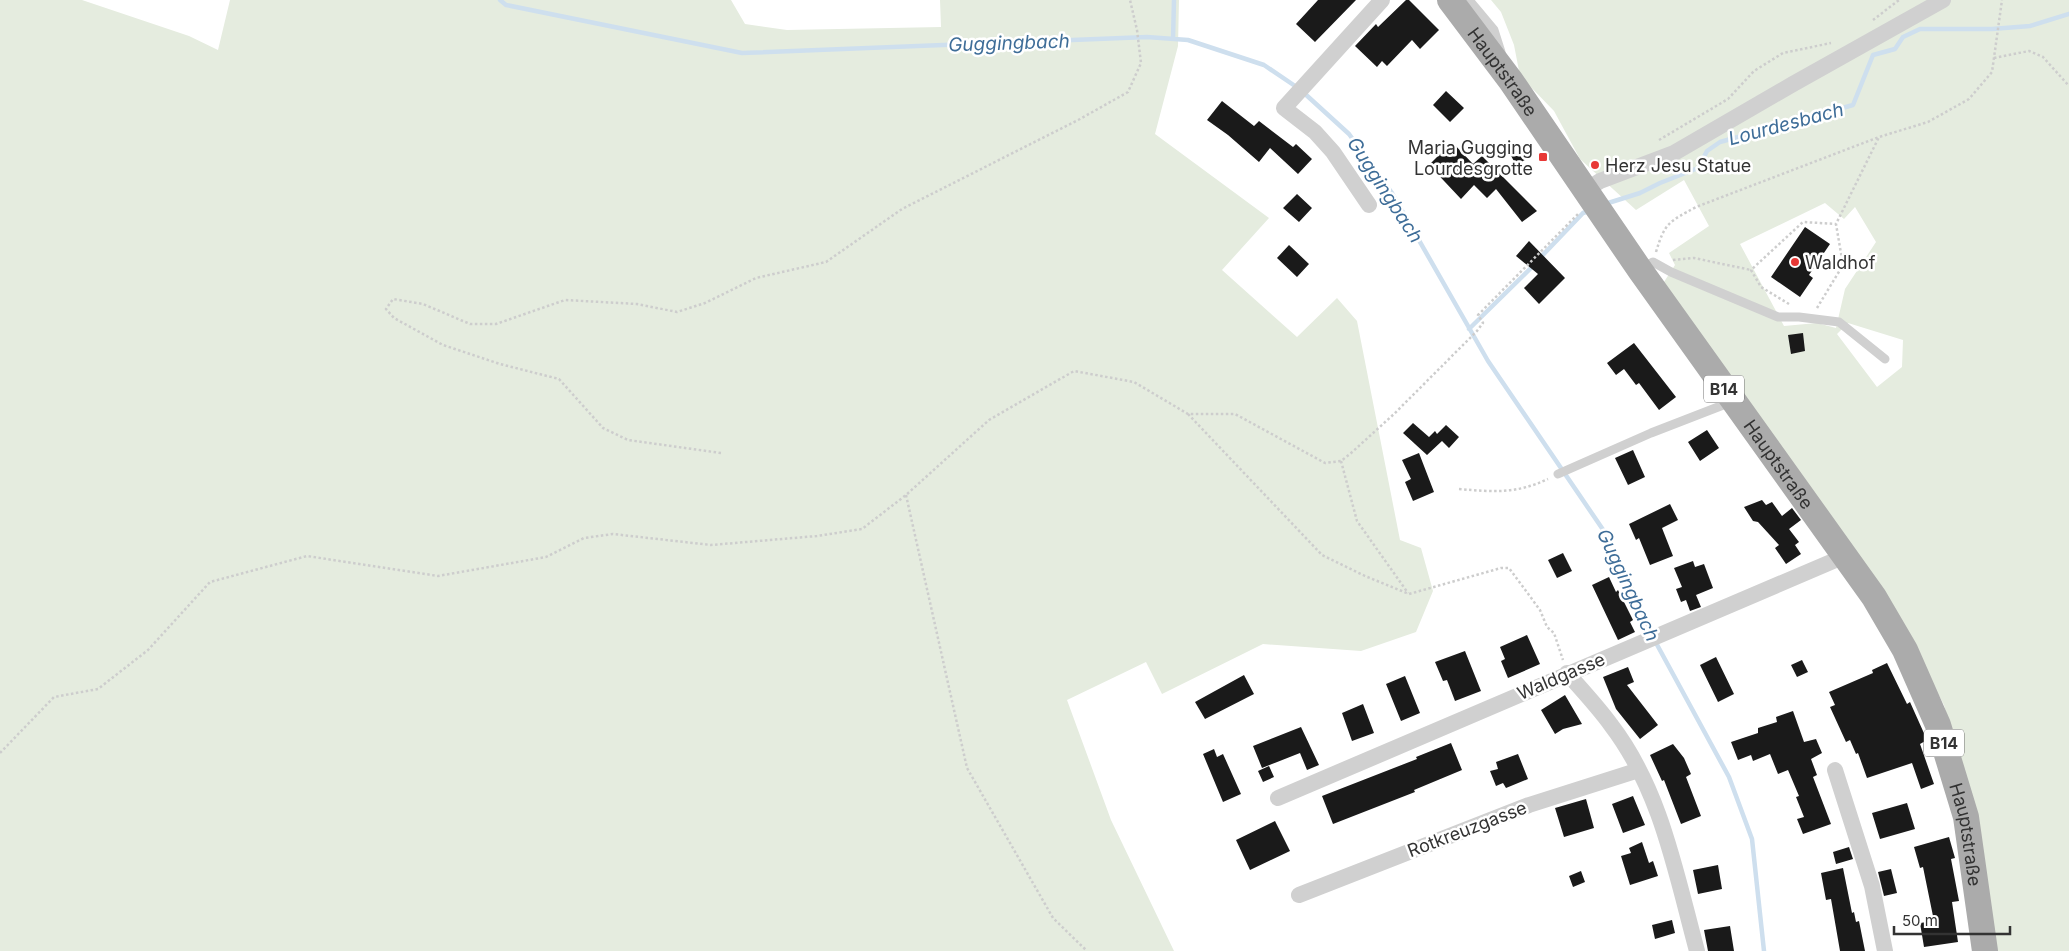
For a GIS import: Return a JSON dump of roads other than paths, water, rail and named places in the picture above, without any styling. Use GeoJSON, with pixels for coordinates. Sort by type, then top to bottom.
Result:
{"type":"FeatureCollection","features":[{"type":"Feature","properties":{"kind":"main road","name":"Hauptstraße"},"geometry":{"type":"LineString","coordinates":[[1450,0],[1511,81],[1595,203],[1646,266],[1733,402],[1874,597],[1905,650],[1938,725],[1966,817],[1985,951]]}},
{"type":"Feature","properties":{"kind":"street"},"geometry":{"type":"LineString","coordinates":[[1369,205],[1334,152],[1315,132],[1284,108],[1382,0]]}},
{"type":"Feature","properties":{"kind":"street"},"geometry":{"type":"LineString","coordinates":[[1595,203],[1600,181],[1674,153],[1943,0]]}},
{"type":"Feature","properties":{"kind":"street","name":"Waldgasse"},"geometry":{"type":"LineString","coordinates":[[1278,798],[1567,673],[1845,556]]}},
{"type":"Feature","properties":{"kind":"street"},"geometry":{"type":"LineString","coordinates":[[1567,673],[1612,726],[1639,770],[1665,832],[1696,951]]}},
{"type":"Feature","properties":{"kind":"street","name":"Rotkreuzgasse"},"geometry":{"type":"LineString","coordinates":[[1299,895],[1529,805],[1639,770]]}},
{"type":"Feature","properties":{"kind":"street"},"geometry":{"type":"LineString","coordinates":[[1835,770],[1872,886],[1885,951]]}},
{"type":"Feature","properties":{"kind":"lane"},"geometry":{"type":"LineString","coordinates":[[1469,0],[1494,30],[1511,81]]}},
{"type":"Feature","properties":{"kind":"lane"},"geometry":{"type":"LineString","coordinates":[[1646,266],[1670,272],[1778,317],[1811,318],[1839,322],[1885,359]]}},
{"type":"Feature","properties":{"kind":"lane"},"geometry":{"type":"LineString","coordinates":[[1558,474],[1573,466],[1733,402]]}},
{"type":"Feature","properties":{"kind":"waterway","name":"Guggingbach"},"geometry":{"type":"LineString","coordinates":[[500,0],[506,5],[742,53],[1147,37],[1188,40],[1264,65],[1298,88]]}},
{"type":"Feature","properties":{"kind":"waterway"},"geometry":{"type":"LineString","coordinates":[[1173,39],[1174,0]]}},
{"type":"Feature","properties":{"kind":"waterway","name":"Lourdesbach"},"geometry":{"type":"LineString","coordinates":[[1605,204],[1640,193],[1698,168],[1707,151],[1720,142],[1853,105],[1873,55],[1895,49],[1903,37],[1920,29],[1992,29],[2030,26],[2069,14]]}},
{"type":"Feature","properties":{"kind":"waterway","name":"Guggingbach"},"geometry":{"type":"LineString","coordinates":[[1304,93],[1349,134],[1392,193],[1488,361],[1608,537],[1652,634]]}},
{"type":"Feature","properties":{"kind":"waterway","name":"Lourdesbach"},"geometry":{"type":"LineString","coordinates":[[1539,259],[1583,213],[1589,211]]}},
{"type":"Feature","properties":{"kind":"waterway","name":"Lourdesbach"},"geometry":{"type":"LineString","coordinates":[[1469,329],[1534,265]]}},
{"type":"Feature","properties":{"kind":"waterway","name":"Guggingbach"},"geometry":{"type":"LineString","coordinates":[[1655,641],[1729,777],[1752,839],[1764,951]]}},
{"type":"Feature","properties":{"kind":"place","name":"Maria Gugging Lourdesgrotte"},"geometry":{"type":"Point","coordinates":[1543,157]}},
{"type":"Feature","properties":{"kind":"place","name":"Herz Jesu Statue"},"geometry":{"type":"Point","coordinates":[1595,165]}},
{"type":"Feature","properties":{"kind":"place","name":"Waldhof"},"geometry":{"type":"Point","coordinates":[1795,262]}}]}
